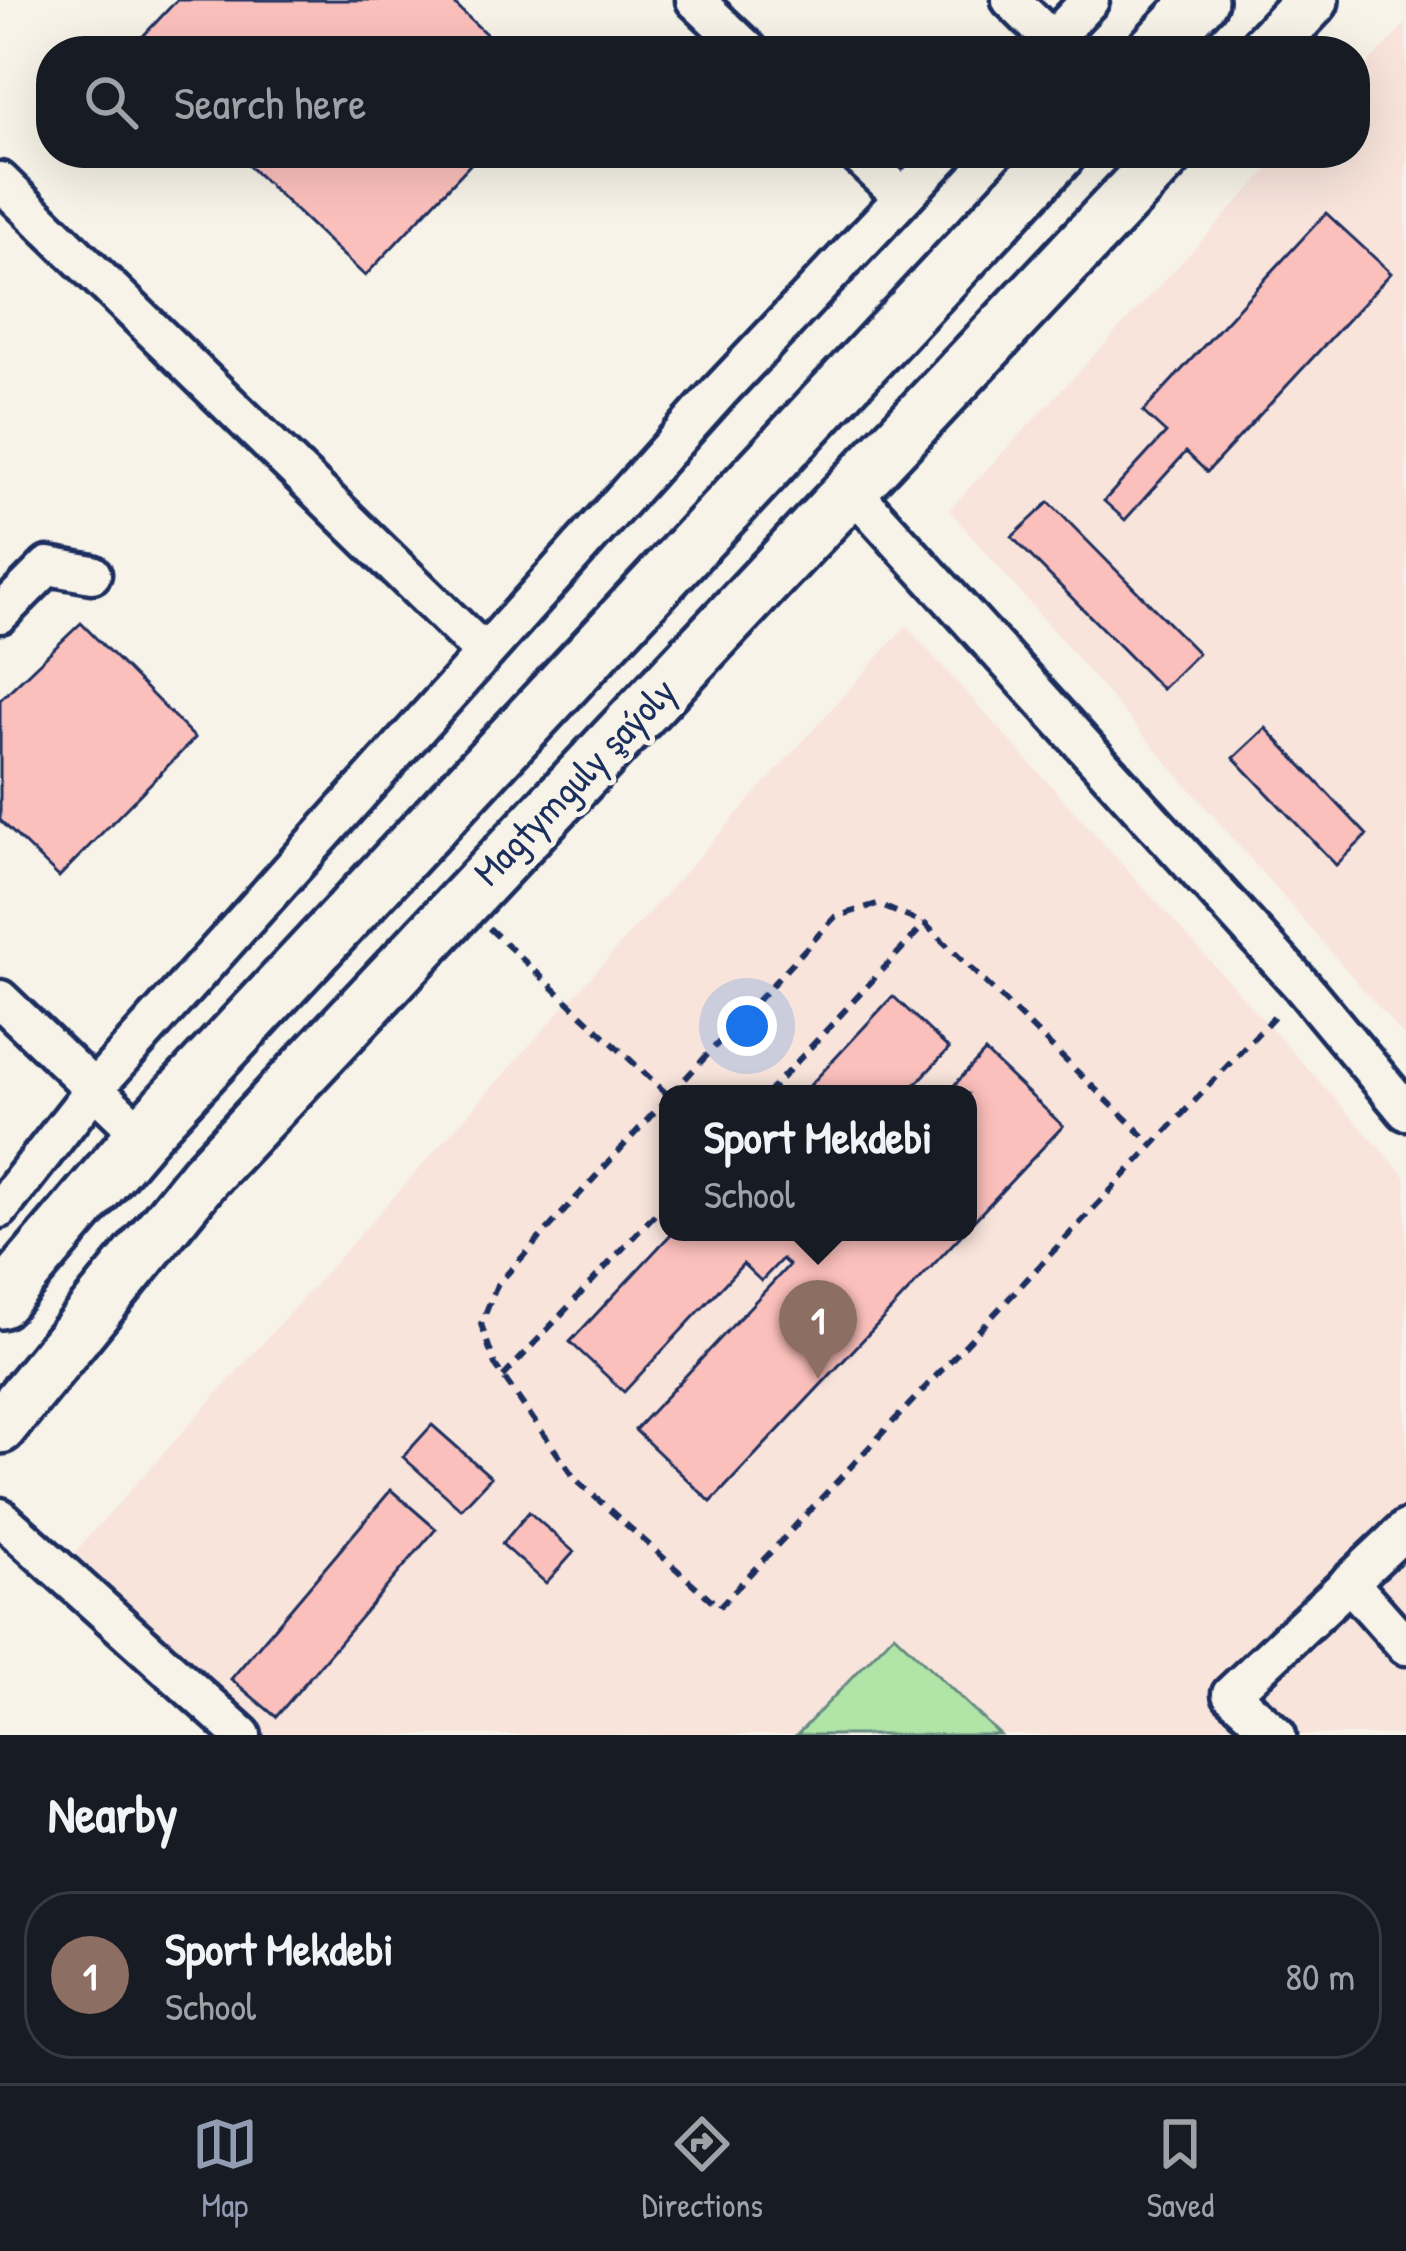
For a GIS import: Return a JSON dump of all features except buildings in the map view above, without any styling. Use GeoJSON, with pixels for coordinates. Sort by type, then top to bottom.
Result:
{"type":"FeatureCollection","features":[{"type":"Feature","properties":{"kind":"highway"},"geometry":{"type":"LineString","coordinates":[[1167,36],[1202,0]]}},
{"type":"Feature","properties":{"kind":"highway"},"geometry":{"type":"LineString","coordinates":[[1278,36],[1312,0]]}},
{"type":"Feature","properties":{"kind":"highway","name":"Magtymguly şaýoly"},"geometry":{"type":"LineString","coordinates":[[0,1302],[142,1135],[1045,168]]}},
{"type":"Feature","properties":{"kind":"highway","name":"Magtymguly şaýoly"},"geometry":{"type":"LineString","coordinates":[[0,1427],[204,1177],[1154,168]]}},
{"type":"Feature","properties":{"kind":"highway"},"geometry":{"type":"LineString","coordinates":[[502,748],[553,805]]}},
{"type":"Feature","properties":{"kind":"highway"},"geometry":{"type":"LineString","coordinates":[[438,817],[475,885]]}},
{"type":"Feature","properties":{"kind":"street"},"geometry":{"type":"LineString","coordinates":[[695,0],[733,36]]}},
{"type":"Feature","properties":{"kind":"street"},"geometry":{"type":"LineString","coordinates":[[1011,0],[1042,36]]}},
{"type":"Feature","properties":{"kind":"street"},"geometry":{"type":"LineString","coordinates":[[1062,36],[1090,0]]}},
{"type":"Feature","properties":{"kind":"street"},"geometry":{"type":"LineString","coordinates":[[872,168],[903,197]]}},
{"type":"Feature","properties":{"kind":"street"},"geometry":{"type":"LineString","coordinates":[[0,1209],[94,1089],[483,652],[931,168]]}},
{"type":"Feature","properties":{"kind":"street"},"geometry":{"type":"LineString","coordinates":[[0,181],[483,652]]}},
{"type":"Feature","properties":{"kind":"street"},"geometry":{"type":"LineString","coordinates":[[851,489],[1302,986],[1406,1111]]}},
{"type":"Feature","properties":{"kind":"street"},"geometry":{"type":"LineString","coordinates":[[0,614],[48,566],[92,574]]}},
{"type":"Feature","properties":{"kind":"street"},"geometry":{"type":"LineString","coordinates":[[0,999],[142,1135]]}},
{"type":"Feature","properties":{"kind":"street"},"geometry":{"type":"LineString","coordinates":[[0,1517],[242,1735]]}},
{"type":"Feature","properties":{"kind":"street"},"geometry":{"type":"LineString","coordinates":[[1276,1735],[1231,1694],[1406,1529]]}},
{"type":"Feature","properties":{"kind":"street"},"geometry":{"type":"LineString","coordinates":[[1349,1582],[1406,1646]]}},
{"type":"Feature","properties":{"kind":"path"},"geometry":{"type":"LineString","coordinates":[[475,885],[659,1085]]}},
{"type":"Feature","properties":{"kind":"path"},"geometry":{"type":"LineString","coordinates":[[679,1085],[836,917],[877,904],[925,925],[1153,1144]]}},
{"type":"Feature","properties":{"kind":"path"},"geometry":{"type":"LineString","coordinates":[[774,1085],[925,925]]}},
{"type":"Feature","properties":{"kind":"path"},"geometry":{"type":"LineString","coordinates":[[659,1107],[497,1285],[482,1324],[495,1365],[576,1480],[719,1607],[1302,986]]}},
{"type":"Feature","properties":{"kind":"path"},"geometry":{"type":"LineString","coordinates":[[503,1377],[659,1210]]}},
{"type":"Feature","properties":{"kind":"shaded area"},"geometry":{"type":"Polygon","coordinates":[[[1406,23],[1406,1039],[949,510],[1270,168],[1370,168],[1370,62],[1406,23]]]}},
{"type":"Feature","properties":{"kind":"shaded area"},"geometry":{"type":"Polygon","coordinates":[[[906,626],[1406,1177],[1406,1735],[215,1735],[48,1582],[906,626]]]}},
{"type":"Feature","properties":{"kind":"green space"},"geometry":{"type":"Polygon","coordinates":[[[894,1634],[1000,1735],[797,1735],[894,1634]]]}},
{"type":"Feature","properties":{"kind":"place","name":"Sport Mekdebi"},"geometry":{"type":"Point","coordinates":[818,1379]}}]}
